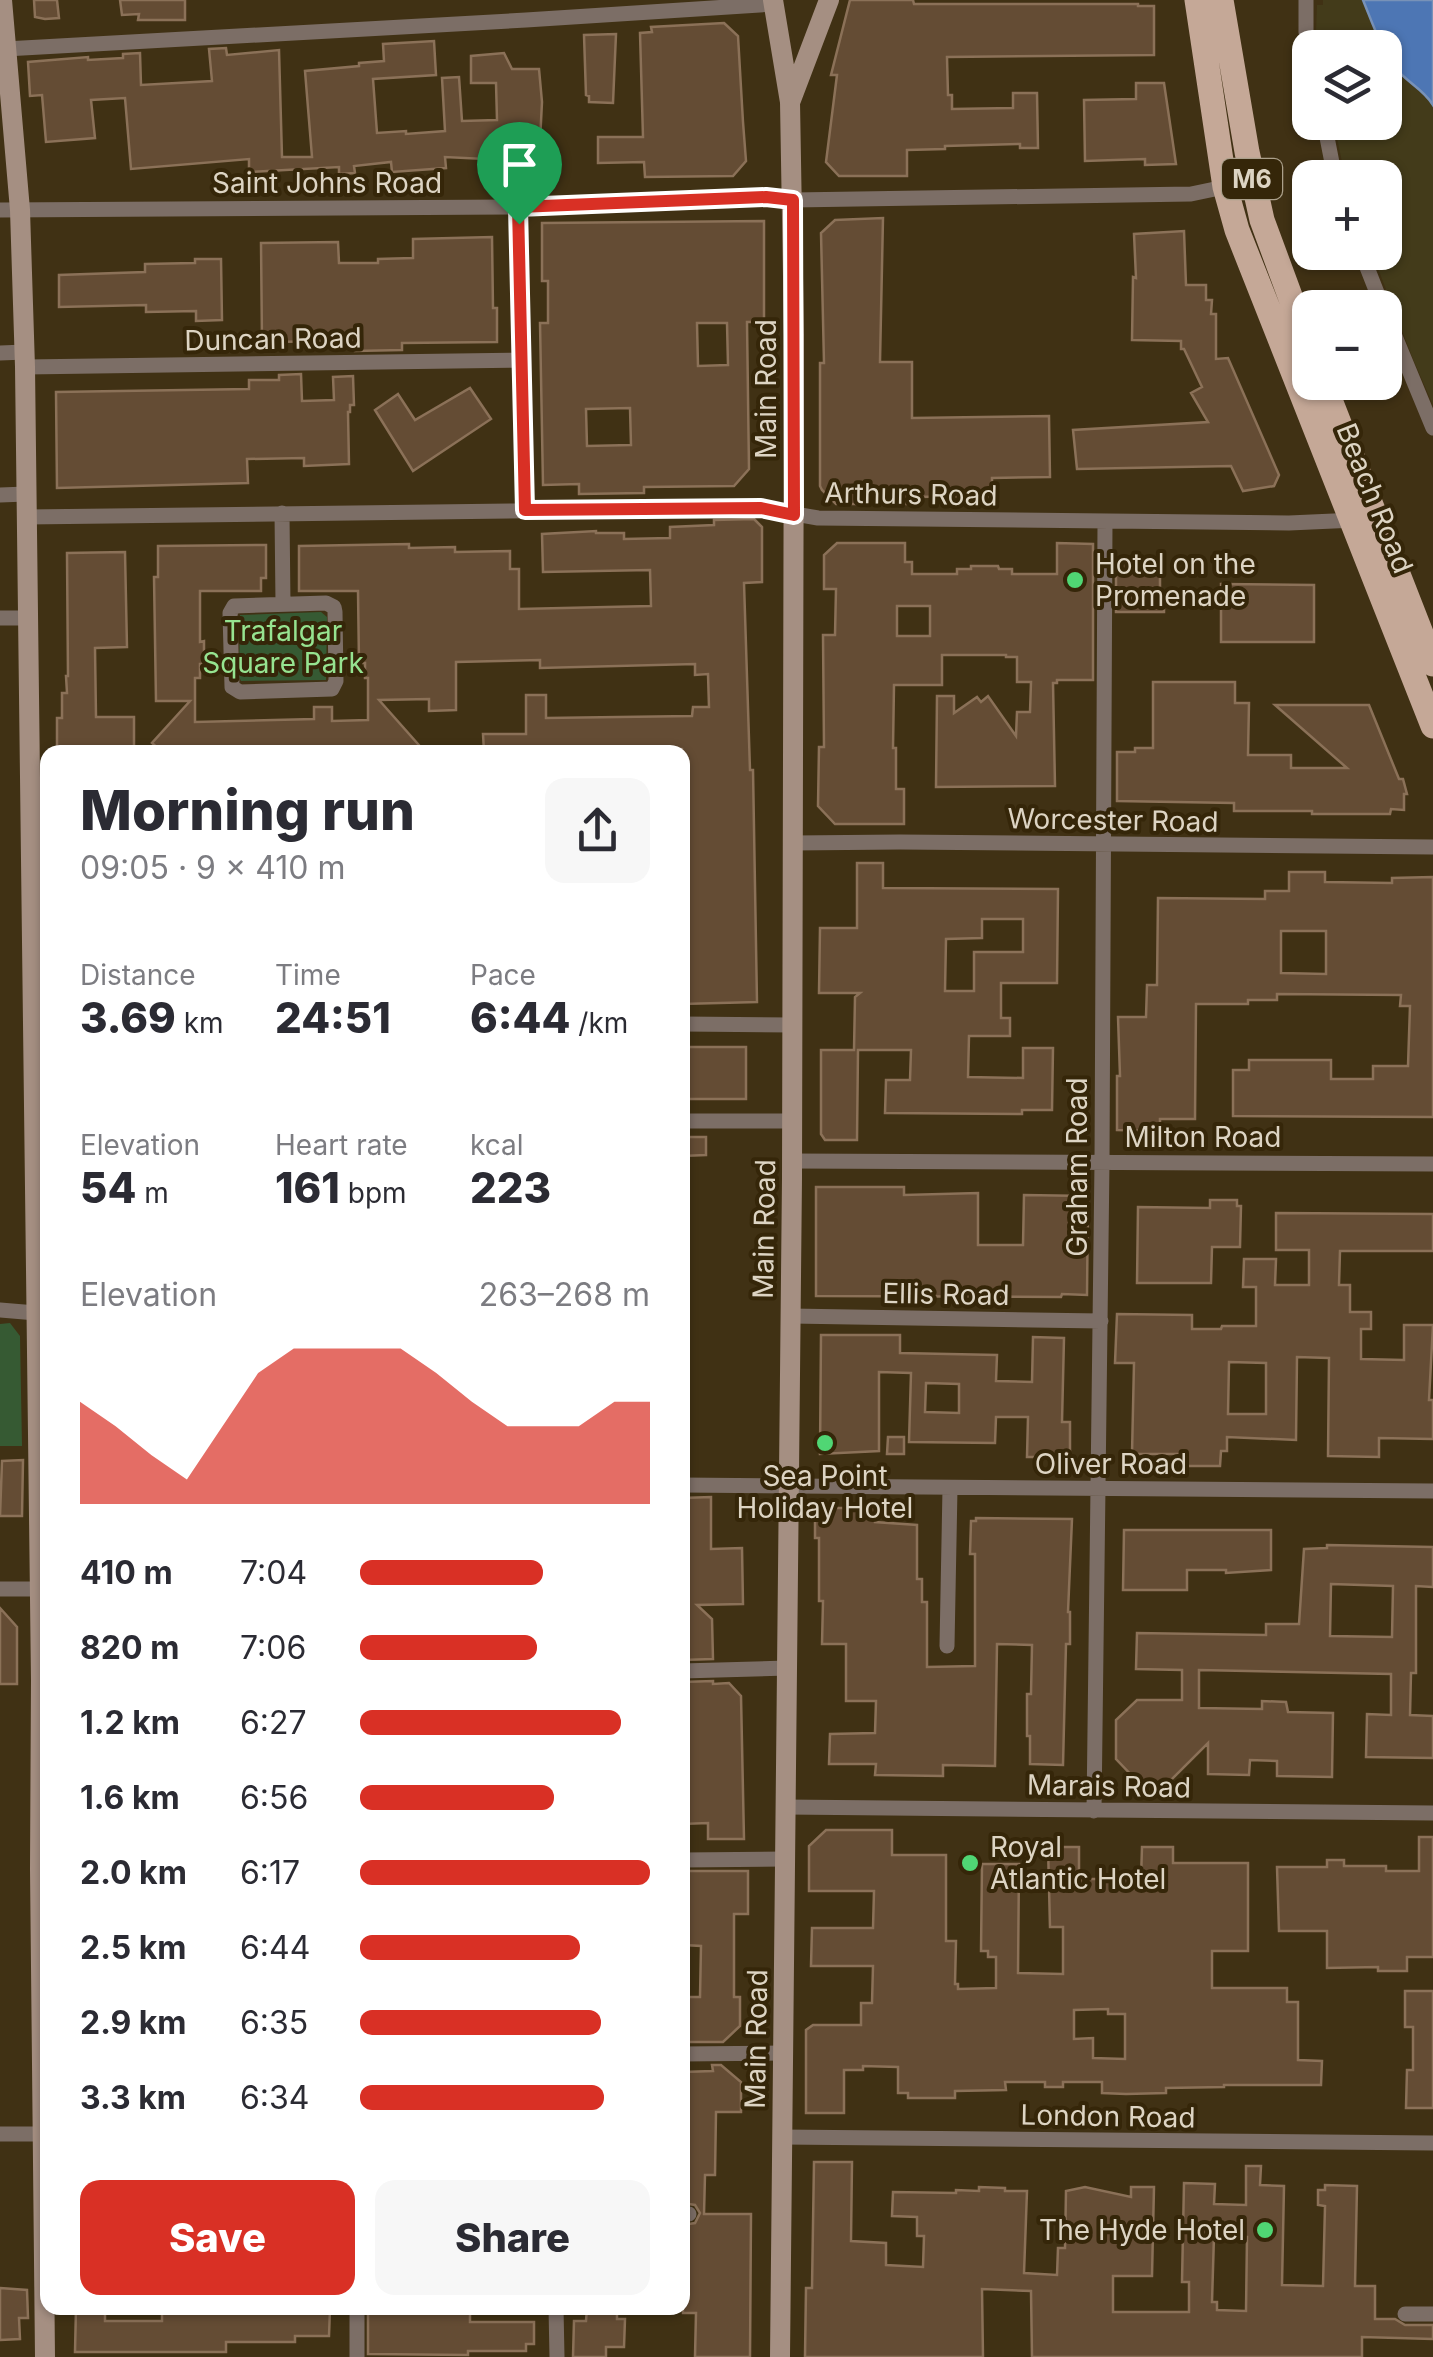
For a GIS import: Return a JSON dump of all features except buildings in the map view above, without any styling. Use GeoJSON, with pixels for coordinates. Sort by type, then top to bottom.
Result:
{"type":"FeatureCollection","features":[{"type":"Feature","properties":{"kind":"main road"},"geometry":{"type":"LineString","coordinates":[[2,0],[10,210],[25,360],[27,618],[39,910],[40,1128]]}},
{"type":"Feature","properties":{"kind":"main road"},"geometry":{"type":"LineString","coordinates":[[790,102],[830,0]]}},
{"type":"Feature","properties":{"kind":"main road","name":"Beach Road"},"geometry":{"type":"LineString","coordinates":[[1197,0],[1224,188],[1237,230],[1363,518],[1433,664]]}},
{"type":"Feature","properties":{"kind":"main road","name":"M6"},"geometry":{"type":"LineString","coordinates":[[1220,0],[1252,181],[1292,305]]}},
{"type":"Feature","properties":{"kind":"main road","name":"Main Road"},"geometry":{"type":"LineString","coordinates":[[774,2],[790,102],[794,515],[780,2357]]}},
{"type":"Feature","properties":{"kind":"main road","name":"Beach Road"},"geometry":{"type":"LineString","coordinates":[[1327,400],[1433,726]]}},
{"type":"Feature","properties":{"kind":"main road"},"geometry":{"type":"LineString","coordinates":[[40,1556],[40,1606]]}},
{"type":"Feature","properties":{"kind":"main road"},"geometry":{"type":"LineString","coordinates":[[45,2315],[45,2357]]}},
{"type":"Feature","properties":{"kind":"street"},"geometry":{"type":"LineString","coordinates":[[1306,0],[1306,30]]}},
{"type":"Feature","properties":{"kind":"street"},"geometry":{"type":"LineString","coordinates":[[6,49],[583,17],[774,2]]}},
{"type":"Feature","properties":{"kind":"street","name":"Saint Johns Road"},"geometry":{"type":"LineString","coordinates":[[10,210],[518,207],[766,197],[793,200],[1191,194],[1252,181]]}},
{"type":"Feature","properties":{"kind":"street"},"geometry":{"type":"LineString","coordinates":[[518,207],[525,510]]}},
{"type":"Feature","properties":{"kind":"street","name":"Duncan Road"},"geometry":{"type":"LineString","coordinates":[[0,353],[25,360],[521,360]]}},
{"type":"Feature","properties":{"kind":"street"},"geometry":{"type":"LineString","coordinates":[[1402,353],[1433,428]]}},
{"type":"Feature","properties":{"kind":"street"},"geometry":{"type":"LineString","coordinates":[[0,494],[26,494]]}},
{"type":"Feature","properties":{"kind":"street","name":"Arthurs Road"},"geometry":{"type":"LineString","coordinates":[[26,516],[761,508],[818,518],[1290,523],[1363,518]]}},
{"type":"Feature","properties":{"kind":"street"},"geometry":{"type":"LineString","coordinates":[[282,514],[283,604]]}},
{"type":"Feature","properties":{"kind":"street","name":"Graham Road"},"geometry":{"type":"LineString","coordinates":[[1094,1811],[1105,522]]}},
{"type":"Feature","properties":{"kind":"street"},"geometry":{"type":"LineString","coordinates":[[326,603],[334,607],[335,686],[328,690],[235,690],[231,683],[231,609],[238,605],[283,604],[326,603]]}},
{"type":"Feature","properties":{"kind":"street"},"geometry":{"type":"LineString","coordinates":[[0,618],[27,618]]}},
{"type":"Feature","properties":{"kind":"street","name":"Worcester Road"},"geometry":{"type":"LineString","coordinates":[[792,843],[1433,847]]}},
{"type":"Feature","properties":{"kind":"street"},"geometry":{"type":"LineString","coordinates":[[690,1024],[793,1025]]}},
{"type":"Feature","properties":{"kind":"street"},"geometry":{"type":"LineString","coordinates":[[690,1121],[792,1121]]}},
{"type":"Feature","properties":{"kind":"street","name":"Milton Road"},"geometry":{"type":"LineString","coordinates":[[792,1161],[1433,1164]]}},
{"type":"Feature","properties":{"kind":"street"},"geometry":{"type":"LineString","coordinates":[[0,1310],[40,1313]]}},
{"type":"Feature","properties":{"kind":"street","name":"Ellis Road"},"geometry":{"type":"LineString","coordinates":[[790,1316],[1100,1322]]}},
{"type":"Feature","properties":{"kind":"street","name":"Oliver Road"},"geometry":{"type":"LineString","coordinates":[[690,1485],[1433,1490]]}},
{"type":"Feature","properties":{"kind":"street"},"geometry":{"type":"LineString","coordinates":[[947,1646],[950,1488]]}},
{"type":"Feature","properties":{"kind":"street"},"geometry":{"type":"LineString","coordinates":[[0,1589],[39,1588]]}},
{"type":"Feature","properties":{"kind":"street"},"geometry":{"type":"LineString","coordinates":[[690,1671],[787,1668]]}},
{"type":"Feature","properties":{"kind":"street","name":"Marais Road"},"geometry":{"type":"LineString","coordinates":[[786,1807],[1433,1813]]}},
{"type":"Feature","properties":{"kind":"street"},"geometry":{"type":"LineString","coordinates":[[690,1860],[784,1859]]}},
{"type":"Feature","properties":{"kind":"street"},"geometry":{"type":"LineString","coordinates":[[690,2054],[783,2053]]}},
{"type":"Feature","properties":{"kind":"street"},"geometry":{"type":"LineString","coordinates":[[0,2134],[40,2134]]}},
{"type":"Feature","properties":{"kind":"street","name":"London Road"},"geometry":{"type":"LineString","coordinates":[[782,2138],[1433,2143]]}},
{"type":"Feature","properties":{"kind":"street"},"geometry":{"type":"LineString","coordinates":[[1405,2314],[1433,2314]]}},
{"type":"Feature","properties":{"kind":"street"},"geometry":{"type":"LineString","coordinates":[[357,2315],[357,2357]]}},
{"type":"Feature","properties":{"kind":"street"},"geometry":{"type":"LineString","coordinates":[[556,2315],[557,2357]]}},
{"type":"Feature","properties":{"kind":"green space","name":"Trafalgar Square Park"},"geometry":{"type":"Polygon","coordinates":[[[321,612],[327,617],[326,680],[241,681],[240,615],[321,612]]]}},
{"type":"Feature","properties":{"kind":"green space"},"geometry":{"type":"Polygon","coordinates":[[[10,1323],[20,1336],[22,1446],[0,1446],[0,1324],[10,1323]]]}},
{"type":"Feature","properties":{"kind":"sand"},"geometry":{"type":"Polygon","coordinates":[[[1323,0],[1363,0],[1376,30],[1316,30],[1317,5],[1323,5],[1323,0]]]}},
{"type":"Feature","properties":{"kind":"sand"},"geometry":{"type":"Polygon","coordinates":[[[1402,74],[1426,94],[1433,105],[1433,405],[1402,331],[1402,290],[1386,290],[1379,270],[1402,270],[1402,160],[1342,160],[1337,140],[1402,140],[1402,74]]]}},
{"type":"Feature","properties":{"kind":"water"},"geometry":{"type":"Polygon","coordinates":[[[1363,0],[1433,0],[1433,105],[1402,76],[1402,30],[1375,30],[1363,0]]]}},
{"type":"Feature","properties":{"kind":"place","name":"Hotel on the Promenade"},"geometry":{"type":"Point","coordinates":[1075,580]}},
{"type":"Feature","properties":{"kind":"place","name":"Sea Point Holiday Hotel"},"geometry":{"type":"Point","coordinates":[825,1443]}},
{"type":"Feature","properties":{"kind":"place","name":"Royal Atlantic Hotel"},"geometry":{"type":"Point","coordinates":[970,1863]}},
{"type":"Feature","properties":{"kind":"place","name":"The Hyde Hotel"},"geometry":{"type":"Point","coordinates":[1265,2230]}},
{"type":"Feature","properties":{"kind":"route"},"geometry":{"type":"LineString","coordinates":[[766,197],[793,200],[794,515],[761,508],[525,510],[519,224],[518,207],[766,197]]}}]}
